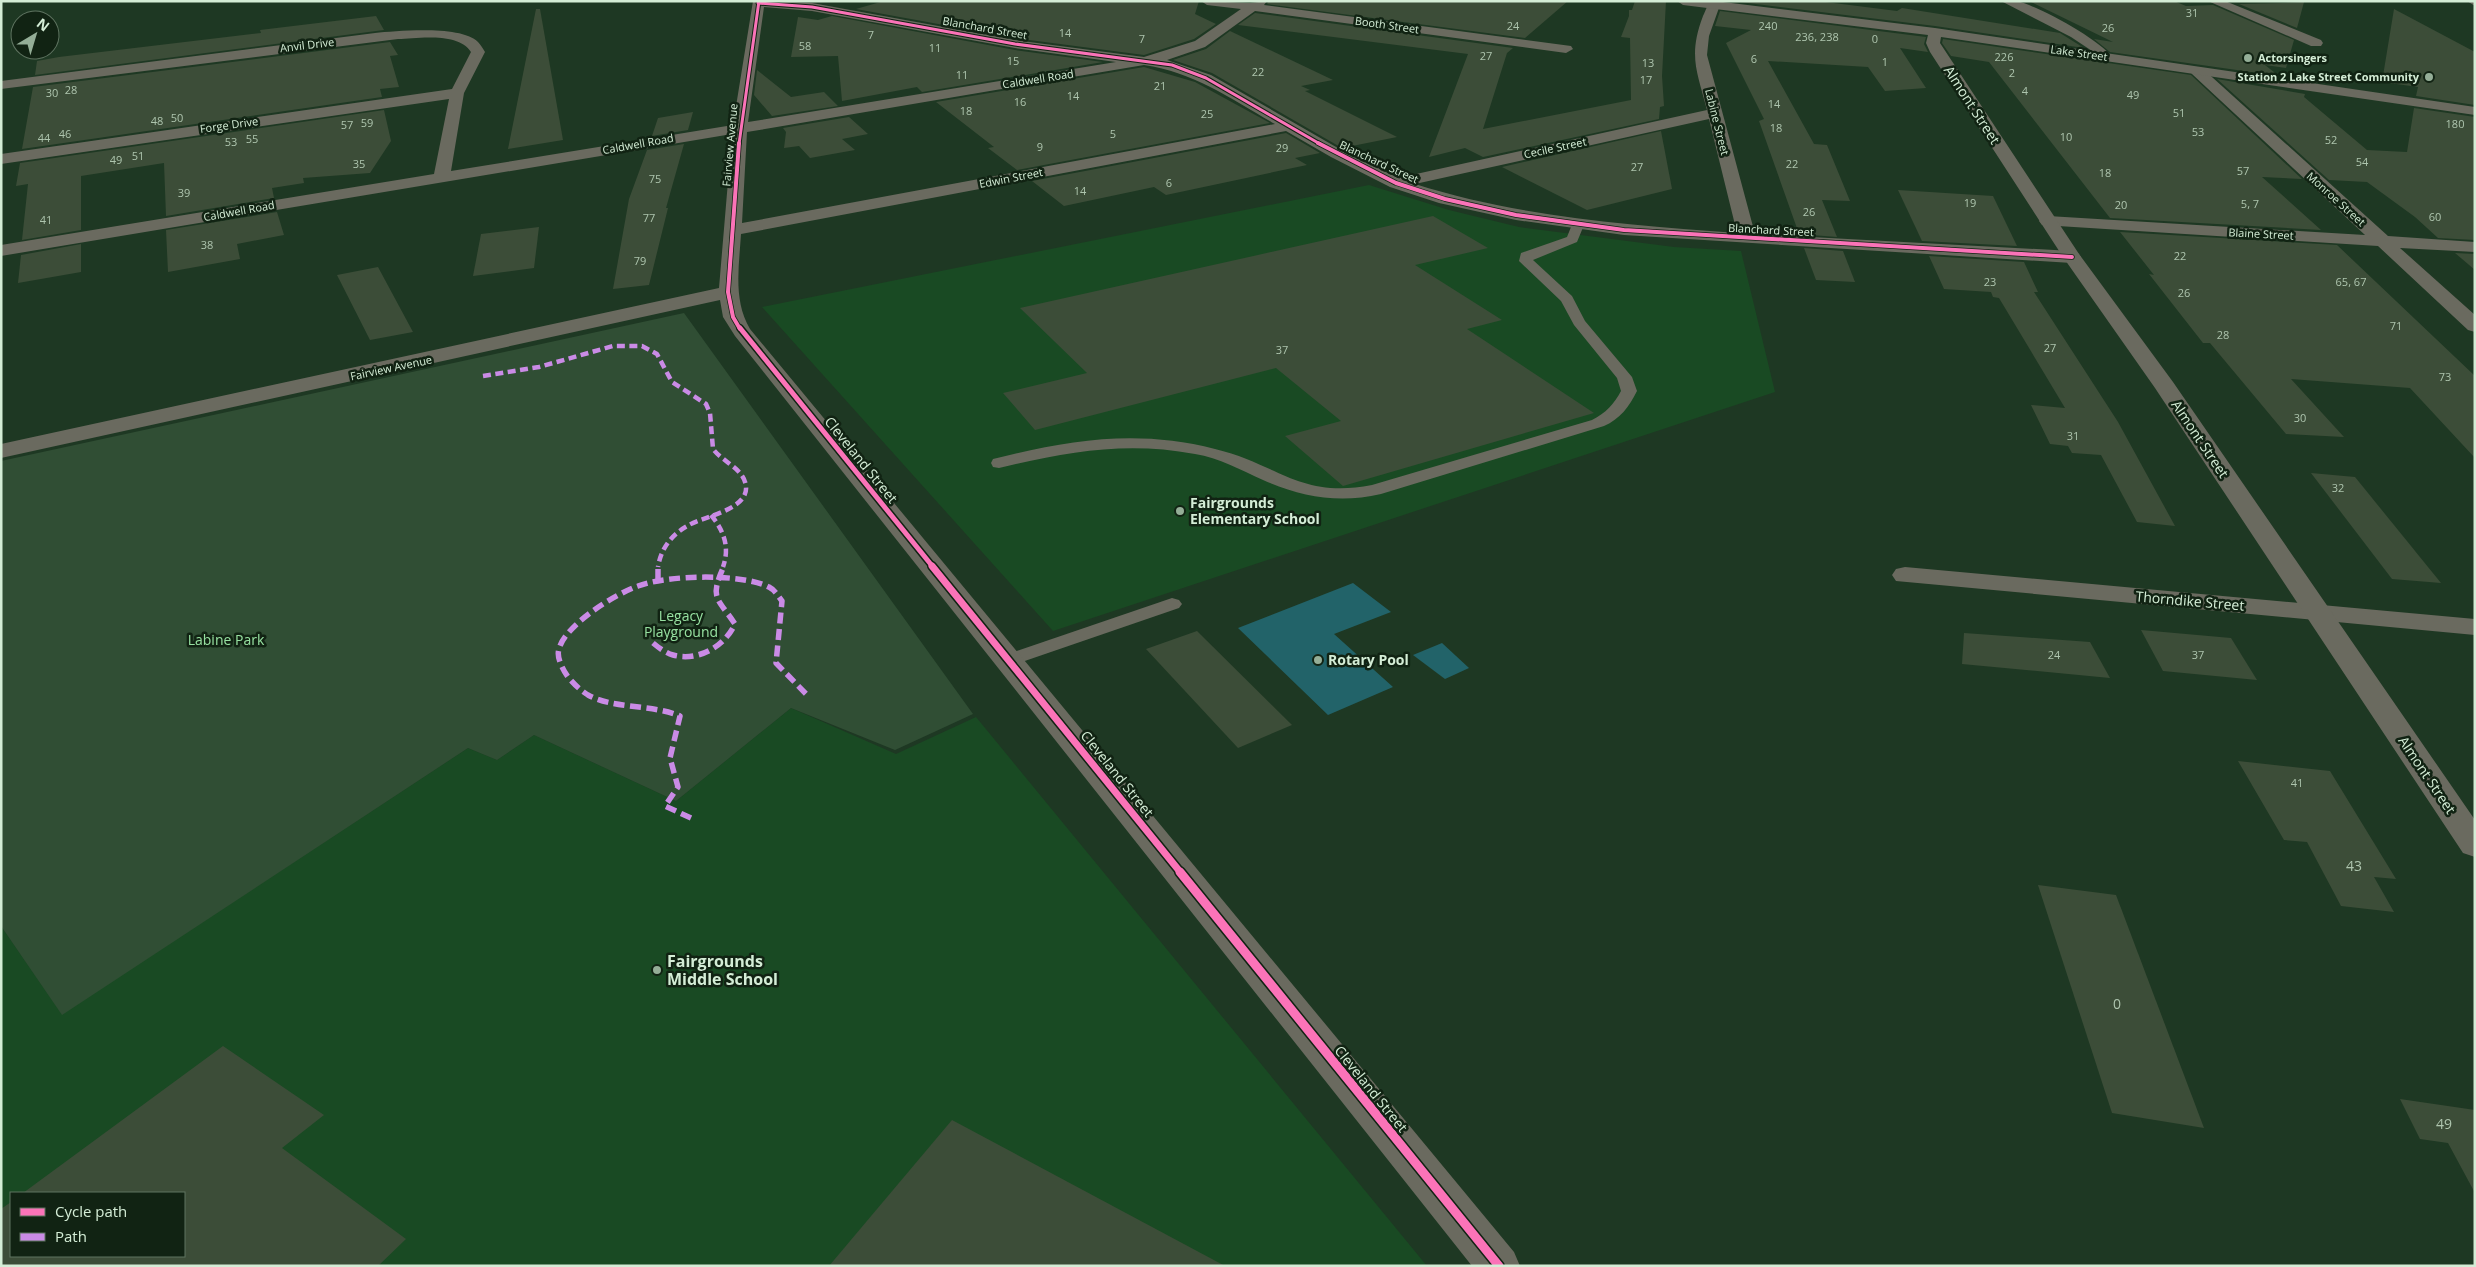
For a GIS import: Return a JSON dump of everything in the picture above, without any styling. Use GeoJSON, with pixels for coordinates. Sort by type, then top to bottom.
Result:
{"type":"FeatureCollection","features":[{"type":"Feature","properties":{"kind":"street","name":"Booth Street"},"geometry":{"type":"LineString","coordinates":[[1207,1],[1257,4],[1566,49]]}},
{"type":"Feature","properties":{"kind":"street","name":"Lake Street"},"geometry":{"type":"LineString","coordinates":[[1683,1],[1935,32],[2475,111]]}},
{"type":"Feature","properties":{"kind":"street"},"geometry":{"type":"LineString","coordinates":[[2007,1],[2088,40],[2102,50],[2105,57]]}},
{"type":"Feature","properties":{"kind":"street"},"geometry":{"type":"LineString","coordinates":[[2214,1],[2316,43]]}},
{"type":"Feature","properties":{"kind":"street","name":"Blanchard Street"},"geometry":{"type":"LineString","coordinates":[[762,2],[812,7],[1015,44],[1172,65],[1192,72],[1337,154],[1396,183],[1476,207],[1578,225],[1747,239],[2072,257]]}},
{"type":"Feature","properties":{"kind":"street","name":"Fairview Avenue"},"geometry":{"type":"LineString","coordinates":[[1,451],[728,292],[740,127],[762,2]]}},
{"type":"Feature","properties":{"kind":"street","name":"Caldwell Road"},"geometry":{"type":"LineString","coordinates":[[1,251],[1144,61],[1167,56],[1200,44],[1257,4]]}},
{"type":"Feature","properties":{"kind":"street","name":"Labine Street"},"geometry":{"type":"LineString","coordinates":[[1714,5],[1702,36],[1700,55],[1747,239]]}},
{"type":"Feature","properties":{"kind":"street","name":"Almont Street"},"geometry":{"type":"LineString","coordinates":[[1935,32],[1933,43],[1936,52],[2048,221],[2165,387],[2315,612],[2475,845]]}},
{"type":"Feature","properties":{"kind":"street","name":"Anvil Drive"},"geometry":{"type":"LineString","coordinates":[[1,85],[380,36],[416,34],[456,38],[476,47],[478,52],[457,93],[442,177]]}},
{"type":"Feature","properties":{"kind":"street","name":"Monroe Street"},"geometry":{"type":"LineString","coordinates":[[2197,71],[2475,326]]}},
{"type":"Feature","properties":{"kind":"street","name":"Forge Drive"},"geometry":{"type":"LineString","coordinates":[[1,159],[457,93]]}},
{"type":"Feature","properties":{"kind":"street","name":"Cecile Street"},"geometry":{"type":"LineString","coordinates":[[1396,183],[1714,113]]}},
{"type":"Feature","properties":{"kind":"street","name":"Edwin Street"},"geometry":{"type":"LineString","coordinates":[[734,230],[1289,126]]}},
{"type":"Feature","properties":{"kind":"street","name":"Blaine Street"},"geometry":{"type":"LineString","coordinates":[[2048,221],[2475,247]]}},
{"type":"Feature","properties":{"kind":"street","name":"Cleveland Street"},"geometry":{"type":"LineString","coordinates":[[728,292],[733,317],[754,348],[1499,1266]]}},
{"type":"Feature","properties":{"kind":"street","name":"Thorndike Street"},"geometry":{"type":"LineString","coordinates":[[1905,575],[2475,627]]}},
{"type":"Feature","properties":{"kind":"lane"},"geometry":{"type":"LineString","coordinates":[[1000,463],[1063,448],[1100,444],[1154,445],[1212,453],[1306,489],[1328,494],[1350,494],[1375,490],[1598,423],[1611,417],[1629,391],[1624,377],[1579,322],[1567,300],[1526,261],[1526,256],[1572,239],[1578,225]]}},
{"type":"Feature","properties":{"kind":"lane"},"geometry":{"type":"LineString","coordinates":[[1009,660],[1172,604]]}},
{"type":"Feature","properties":{"kind":"shaded area","name":"Fairgrounds Elementary School"},"geometry":{"type":"Polygon","coordinates":[[[1369,185],[1449,210],[1519,227],[1674,247],[1741,251],[1775,392],[1053,631],[762,307],[1369,185]]]}},
{"type":"Feature","properties":{"kind":"shaded area","name":"Fairgrounds Middle School"},"geometry":{"type":"Polygon","coordinates":[[[791,708],[896,754],[976,717],[1427,1266],[1,1266],[1,926],[62,1014],[468,748],[497,760],[534,735],[676,801],[791,708]]]}},
{"type":"Feature","properties":{"kind":"green space","name":"Labine Park"},"geometry":{"type":"Polygon","coordinates":[[[684,313],[973,714],[895,750],[791,708],[676,801],[534,735],[497,760],[468,748],[62,1015],[1,926],[1,461],[684,313]]]}},
{"type":"Feature","properties":{"kind":"water","name":"Rotary Pool"},"geometry":{"type":"Polygon","coordinates":[[[1353,583],[1391,612],[1334,634],[1393,687],[1328,715],[1238,628],[1353,583]]]}},
{"type":"Feature","properties":{"kind":"water"},"geometry":{"type":"Polygon","coordinates":[[[1442,643],[1469,668],[1445,679],[1413,655],[1442,643]]]}},
{"type":"Feature","properties":{"kind":"building"},"geometry":{"type":"Polygon","coordinates":[[[884,1],[1199,1],[1195,14],[1216,24],[1194,39],[1144,55],[1015,38],[856,9],[884,1]]]}},
{"type":"Feature","properties":{"kind":"building"},"geometry":{"type":"Polygon","coordinates":[[[1269,1],[1568,1],[1525,38],[1267,4],[1269,1]]]}},
{"type":"Feature","properties":{"kind":"building"},"geometry":{"type":"Polygon","coordinates":[[[1635,1],[1666,1],[1662,76],[1664,106],[1660,107],[1659,119],[1483,157],[1465,148],[1429,157],[1468,54],[1238,25],[1255,13],[1513,48],[1507,53],[1483,129],[1631,100],[1630,38],[1621,37],[1629,16],[1629,10],[1632,10],[1635,1]]]}},
{"type":"Feature","properties":{"kind":"building"},"geometry":{"type":"Polygon","coordinates":[[[1732,1],[1818,1],[1897,11],[1902,8],[2060,33],[2084,48],[1935,26],[1732,1]]]}},
{"type":"Feature","properties":{"kind":"building"},"geometry":{"type":"Polygon","coordinates":[[[2029,1],[2174,1],[2186,6],[2213,5],[2294,40],[2286,68],[2265,65],[2279,76],[2110,52],[2094,39],[2113,42],[2029,1]]]}},
{"type":"Feature","properties":{"kind":"building"},"geometry":{"type":"Polygon","coordinates":[[[2304,2],[2297,28],[2239,4],[2282,3],[2304,2]]]}},
{"type":"Feature","properties":{"kind":"building"},"geometry":{"type":"Polygon","coordinates":[[[536,9],[540,9],[563,140],[508,149],[536,9]]]}},
{"type":"Feature","properties":{"kind":"building"},"geometry":{"type":"Polygon","coordinates":[[[2394,9],[2475,52],[2475,105],[2416,96],[2418,87],[2382,82],[2394,9]]]}},
{"type":"Feature","properties":{"kind":"building"},"geometry":{"type":"Polygon","coordinates":[[[1720,11],[1926,37],[1924,44],[1928,52],[1900,48],[1926,88],[1885,91],[1868,67],[1768,61],[1814,144],[1827,145],[1850,201],[1822,200],[1837,237],[1799,234],[1759,121],[1764,119],[1726,43],[1751,30],[1715,26],[1720,11]]]}},
{"type":"Feature","properties":{"kind":"building"},"geometry":{"type":"Polygon","coordinates":[[[376,16],[384,30],[35,75],[37,61],[60,60],[60,57],[261,33],[260,30],[376,16]]]}},
{"type":"Feature","properties":{"kind":"building"},"geometry":{"type":"Polygon","coordinates":[[[832,16],[1015,50],[1103,62],[922,92],[917,87],[842,101],[838,56],[791,57],[798,17],[818,20],[832,16]]]}},
{"type":"Feature","properties":{"kind":"building"},"geometry":{"type":"Polygon","coordinates":[[[1230,31],[1333,80],[1301,86],[1310,90],[1305,91],[1397,137],[1342,148],[1212,73],[1173,60],[1206,49],[1230,31]]]}},
{"type":"Feature","properties":{"kind":"building"},"geometry":{"type":"Polygon","coordinates":[[[1943,39],[2191,75],[2302,179],[2262,177],[2321,230],[2110,218],[1989,62],[1951,56],[1942,43],[1943,39]]]}},
{"type":"Feature","properties":{"kind":"building"},"geometry":{"type":"Polygon","coordinates":[[[390,42],[398,55],[390,56],[399,87],[380,89],[382,97],[22,149],[33,87],[390,42]]]}},
{"type":"Feature","properties":{"kind":"building"},"geometry":{"type":"Polygon","coordinates":[[[1144,67],[1195,82],[1270,123],[1017,170],[988,148],[994,147],[936,102],[1144,67]]]}},
{"type":"Feature","properties":{"kind":"building"},"geometry":{"type":"Polygon","coordinates":[[[757,70],[791,97],[824,92],[838,106],[772,116],[754,95],[757,70]]]}},
{"type":"Feature","properties":{"kind":"building"},"geometry":{"type":"Polygon","coordinates":[[[2217,79],[2305,94],[2304,97],[2367,150],[2407,152],[2414,108],[2475,117],[2475,240],[2438,238],[2415,217],[2367,182],[2329,180],[2217,79]]]}},
{"type":"Feature","properties":{"kind":"building"},"geometry":{"type":"Polygon","coordinates":[[[384,110],[391,141],[370,173],[303,178],[304,183],[272,188],[274,198],[166,216],[164,163],[81,176],[81,230],[22,240],[28,184],[16,186],[20,163],[384,110]]]}},
{"type":"Feature","properties":{"kind":"building"},"geometry":{"type":"Polygon","coordinates":[[[693,112],[688,130],[652,136],[658,118],[693,112]]]}},
{"type":"Feature","properties":{"kind":"building"},"geometry":{"type":"Polygon","coordinates":[[[849,117],[868,134],[842,139],[855,150],[810,158],[799,146],[784,148],[786,132],[783,128],[849,117]]]}},
{"type":"Feature","properties":{"kind":"building"},"geometry":{"type":"Polygon","coordinates":[[[1661,131],[1672,189],[1587,210],[1502,167],[1661,131]]]}},
{"type":"Feature","properties":{"kind":"building"},"geometry":{"type":"Polygon","coordinates":[[[1286,133],[1320,153],[1295,158],[1307,165],[1166,195],[1154,187],[1064,206],[1032,181],[1286,133]]]}},
{"type":"Feature","properties":{"kind":"building"},"geometry":{"type":"Polygon","coordinates":[[[684,144],[666,208],[668,208],[649,285],[613,289],[629,199],[647,150],[684,144]]]}},
{"type":"Feature","properties":{"kind":"building"},"geometry":{"type":"Polygon","coordinates":[[[1898,190],[1993,196],[2017,246],[1922,241],[1898,190]]]}},
{"type":"Feature","properties":{"kind":"building"},"geometry":{"type":"Polygon","coordinates":[[[277,212],[284,235],[237,244],[240,259],[168,272],[166,230],[277,212]]]}},
{"type":"Feature","properties":{"kind":"building"},"geometry":{"type":"Polygon","coordinates":[[[1433,216],[1488,248],[1415,265],[1502,320],[1467,329],[1594,413],[1343,486],[1285,436],[1341,421],[1276,368],[1035,430],[1003,393],[1087,373],[1020,308],[1433,216]]]}},
{"type":"Feature","properties":{"kind":"building"},"geometry":{"type":"Polygon","coordinates":[[[539,227],[534,268],[473,276],[481,234],[539,227]]]}},
{"type":"Feature","properties":{"kind":"building"},"geometry":{"type":"Polygon","coordinates":[[[2120,232],[2337,245],[2475,376],[2475,458],[2410,388],[2291,379],[2344,437],[2286,434],[2210,343],[2203,343],[2149,274],[2154,275],[2120,232]]]}},
{"type":"Feature","properties":{"kind":"building"},"geometry":{"type":"Polygon","coordinates":[[[81,244],[81,272],[18,283],[21,255],[81,244]]]}},
{"type":"Feature","properties":{"kind":"building"},"geometry":{"type":"Polygon","coordinates":[[[1804,248],[1843,251],[1855,282],[1816,280],[1804,248]]]}},
{"type":"Feature","properties":{"kind":"building"},"geometry":{"type":"Polygon","coordinates":[[[2455,253],[2475,254],[2475,270],[2455,253]]]}},
{"type":"Feature","properties":{"kind":"building"},"geometry":{"type":"Polygon","coordinates":[[[1929,256],[2024,262],[2038,292],[2034,292],[2118,422],[2175,526],[2137,522],[2101,455],[2072,453],[2068,446],[2050,444],[2031,405],[2065,408],[1999,298],[1993,297],[1991,292],[1944,289],[1929,256]]]}},
{"type":"Feature","properties":{"kind":"building"},"geometry":{"type":"Polygon","coordinates":[[[378,267],[413,332],[370,340],[337,275],[378,267]]]}},
{"type":"Feature","properties":{"kind":"building"},"geometry":{"type":"Polygon","coordinates":[[[2311,473],[2355,477],[2441,583],[2392,579],[2311,473]]]}},
{"type":"Feature","properties":{"kind":"building"},"geometry":{"type":"Polygon","coordinates":[[[2141,630],[2231,638],[2257,680],[2163,671],[2141,630]]]}},
{"type":"Feature","properties":{"kind":"building"},"geometry":{"type":"Polygon","coordinates":[[[1197,631],[1292,725],[1238,748],[1146,649],[1197,631]]]}},
{"type":"Feature","properties":{"kind":"building"},"geometry":{"type":"Polygon","coordinates":[[[1964,633],[2090,642],[2110,678],[1962,664],[1964,633]]]}},
{"type":"Feature","properties":{"kind":"building"},"geometry":{"type":"Polygon","coordinates":[[[2238,761],[2330,771],[2396,879],[2374,877],[2394,912],[2341,906],[2307,842],[2284,840],[2238,761]]]}},
{"type":"Feature","properties":{"kind":"building"},"geometry":{"type":"Polygon","coordinates":[[[2038,885],[2116,895],[2204,1128],[2112,1113],[2038,885]]]}},
{"type":"Feature","properties":{"kind":"building"},"geometry":{"type":"Polygon","coordinates":[[[223,1046],[324,1115],[282,1148],[406,1239],[378,1266],[1,1266],[1,1209],[10,1203],[10,1257],[185,1257],[185,1192],[24,1192],[223,1046]]]}},
{"type":"Feature","properties":{"kind":"building"},"geometry":{"type":"Polygon","coordinates":[[[2400,1099],[2475,1110],[2475,1193],[2448,1143],[2420,1139],[2400,1099]]]}},
{"type":"Feature","properties":{"kind":"building"},"geometry":{"type":"Polygon","coordinates":[[[952,1120],[1225,1266],[829,1266],[952,1120]]]}},
{"type":"Feature","properties":{"kind":"marked path"},"geometry":{"type":"LineString","coordinates":[[483,376],[539,367],[613,346],[642,346],[657,354],[666,374],[672,382],[706,404],[711,418],[711,444],[713,449],[717,455],[742,475],[746,488],[744,496],[730,509],[689,525],[673,536],[662,551],[659,560],[658,580]]}},
{"type":"Feature","properties":{"kind":"marked path"},"geometry":{"type":"LineString","coordinates":[[653,643],[674,655],[695,656],[720,645],[735,624],[719,603],[715,591],[727,551],[723,533],[711,515]]}},
{"type":"Feature","properties":{"kind":"marked path"},"geometry":{"type":"LineString","coordinates":[[691,818],[665,806],[678,787],[670,766],[670,751],[680,716],[665,710],[602,700],[588,695],[576,686],[565,672],[558,653],[562,641],[569,632],[605,603],[639,585],[666,579],[684,578],[721,578],[754,582],[771,588],[782,601],[776,663],[809,697]]}},
{"type":"Feature","properties":{"kind":"cycle path"},"geometry":{"type":"LineString","coordinates":[[759,1],[740,127],[728,292],[733,317],[742,332],[1499,1266]]}},
{"type":"Feature","properties":{"kind":"cycle path"},"geometry":{"type":"LineString","coordinates":[[758,3],[812,7],[1015,44],[1172,65],[1206,78],[1337,154],[1396,183],[1445,199],[1516,215],[1624,230],[1747,239],[2072,257]]}},
{"type":"Feature","properties":{"kind":"place","name":"Actorsingers"},"geometry":{"type":"Point","coordinates":[2248,58]}},
{"type":"Feature","properties":{"kind":"place","name":"Station 2 Lake Street Community"},"geometry":{"type":"Point","coordinates":[2429,77]}},
{"type":"Feature","properties":{"kind":"place","name":"Fairgrounds Elementary School"},"geometry":{"type":"Point","coordinates":[1180,511]}},
{"type":"Feature","properties":{"kind":"place","name":"Rotary Pool"},"geometry":{"type":"Point","coordinates":[1318,660]}},
{"type":"Feature","properties":{"kind":"place","name":"Fairgrounds Middle School"},"geometry":{"type":"Point","coordinates":[657,970]}},
{"type":"Feature","properties":{"kind":"park label","name":"Legacy Playground"},"geometry":{"type":"Point","coordinates":[681,624]}}]}
